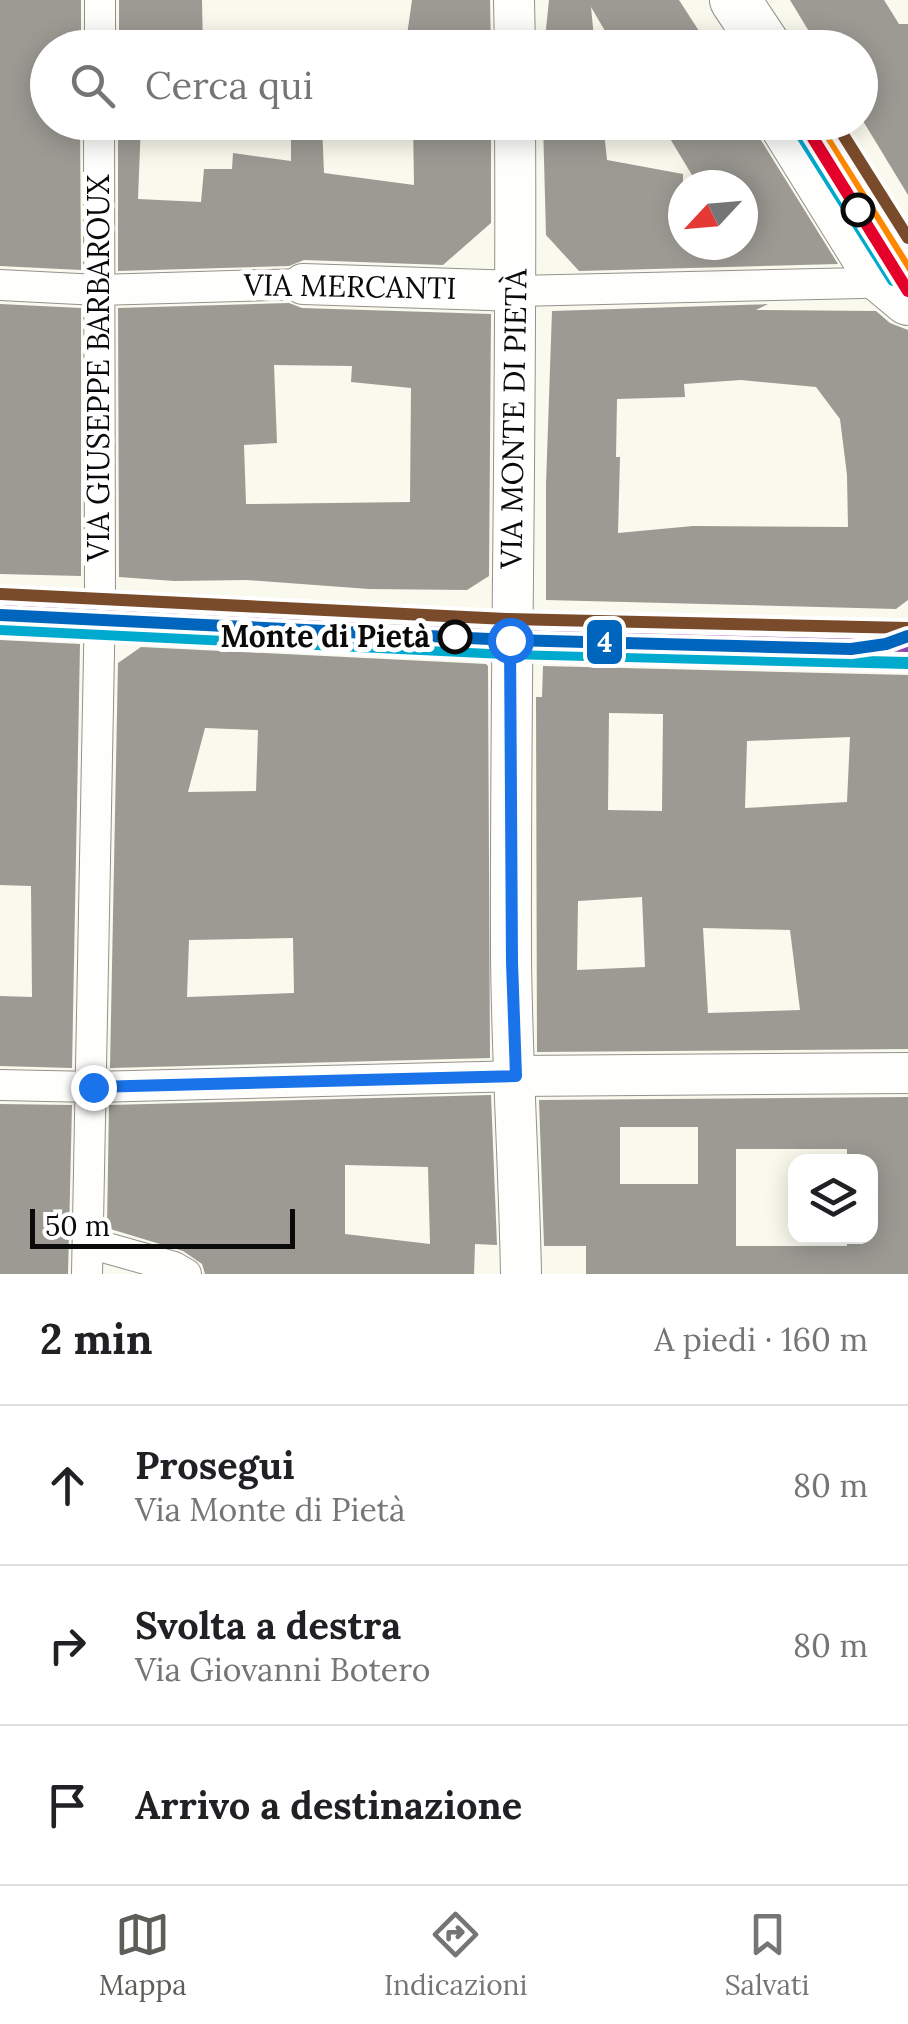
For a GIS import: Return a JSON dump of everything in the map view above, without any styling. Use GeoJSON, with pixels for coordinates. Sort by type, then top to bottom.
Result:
{"type":"FeatureCollection","features":[{"type":"Feature","properties":{"kind":"street"},"geometry":{"type":"LineString","coordinates":[[100,0],[100,30]]}},
{"type":"Feature","properties":{"kind":"street"},"geometry":{"type":"LineString","coordinates":[[514,0],[514,30]]}},
{"type":"Feature","properties":{"kind":"street"},"geometry":{"type":"LineString","coordinates":[[734,0],[755,30]]}},
{"type":"Feature","properties":{"kind":"street","name":"VIA GIUSEPPE BARBAROUX"},"geometry":{"type":"LineString","coordinates":[[88,1274],[100,615],[99,140]]}},
{"type":"Feature","properties":{"kind":"street","name":"VIA MONTE DI PIETÀ"},"geometry":{"type":"LineString","coordinates":[[515,140],[511,944],[521,1274]]}},
{"type":"Feature","properties":{"kind":"street"},"geometry":{"type":"LineString","coordinates":[[796,140],[898,282]]}},
{"type":"Feature","properties":{"kind":"street"},"geometry":{"type":"LineString","coordinates":[[823,140],[898,282]]}},
{"type":"Feature","properties":{"kind":"street","name":"VIA MERCANTI"},"geometry":{"type":"LineString","coordinates":[[0,285],[98,290],[303,284],[517,291],[898,282]]}},
{"type":"Feature","properties":{"kind":"street"},"geometry":{"type":"LineString","coordinates":[[0,612],[510,636],[908,646]]}},
{"type":"Feature","properties":{"kind":"street"},"geometry":{"type":"LineString","coordinates":[[0,1085],[93,1087],[516,1076],[908,1073]]}},
{"type":"Feature","properties":{"kind":"street"},"geometry":{"type":"LineString","coordinates":[[89,1243],[180,1271]]}},
{"type":"Feature","properties":{"kind":"building"},"geometry":{"type":"Polygon","coordinates":[[[0,0],[81,0],[81,30],[30,30],[30,140],[80,140],[81,270],[0,266],[0,0]]]}},
{"type":"Feature","properties":{"kind":"building"},"geometry":{"type":"Polygon","coordinates":[[[119,0],[202,0],[203,30],[119,30],[119,0]]]}},
{"type":"Feature","properties":{"kind":"building"},"geometry":{"type":"Polygon","coordinates":[[[412,0],[490,0],[491,30],[408,30],[412,0]]]}},
{"type":"Feature","properties":{"kind":"building"},"geometry":{"type":"Polygon","coordinates":[[[549,0],[679,0],[698,30],[604,30],[591,7],[593,30],[546,30],[549,0]]]}},
{"type":"Feature","properties":{"kind":"building"},"geometry":{"type":"Polygon","coordinates":[[[790,0],[884,0],[899,24],[908,24],[908,195],[875,140],[878,140],[878,30],[808,30],[790,0]]]}},
{"type":"Feature","properties":{"kind":"building"},"geometry":{"type":"Polygon","coordinates":[[[118,140],[140,140],[138,199],[201,202],[204,169],[232,169],[233,153],[291,161],[291,140],[323,140],[324,173],[414,185],[413,140],[491,140],[491,223],[443,265],[304,260],[289,266],[118,271],[118,140]]]}},
{"type":"Feature","properties":{"kind":"building"},"geometry":{"type":"Polygon","coordinates":[[[543,140],[605,140],[607,160],[668,171],[668,260],[758,260],[758,170],[689,170],[671,140],[761,140],[838,264],[579,271],[546,235],[543,140]]]}},
{"type":"Feature","properties":{"kind":"building"},"geometry":{"type":"Polygon","coordinates":[[[289,303],[302,308],[491,314],[489,576],[467,590],[119,577],[118,308],[289,303]],[[274,365],[277,443],[244,445],[246,504],[410,502],[411,388],[351,382],[352,366],[274,365]]]}},
{"type":"Feature","properties":{"kind":"building"},"geometry":{"type":"Polygon","coordinates":[[[0,304],[81,308],[81,576],[0,574],[0,304]]]}},
{"type":"Feature","properties":{"kind":"building"},"geometry":{"type":"Polygon","coordinates":[[[768,304],[756,310],[876,311],[890,323],[908,330],[908,600],[896,609],[546,600],[552,311],[768,304]],[[741,380],[684,384],[685,397],[617,399],[618,533],[693,526],[848,527],[840,419],[816,387],[741,380]]]}},
{"type":"Feature","properties":{"kind":"building"},"geometry":{"type":"Polygon","coordinates":[[[0,640],[80,644],[72,1068],[0,1066],[0,996],[32,997],[31,886],[0,885],[0,640]]]}},
{"type":"Feature","properties":{"kind":"building"},"geometry":{"type":"Polygon","coordinates":[[[141,647],[488,666],[490,1058],[110,1068],[118,663],[141,647]],[[205,728],[188,792],[256,791],[258,730],[205,728]],[[293,938],[189,940],[187,997],[294,993],[293,938]]]}},
{"type":"Feature","properties":{"kind":"building"},"geometry":{"type":"Polygon","coordinates":[[[543,666],[908,675],[908,1049],[537,1052],[536,697],[542,697],[543,666]],[[609,713],[608,810],[662,811],[663,714],[609,713]],[[850,737],[747,741],[745,808],[847,802],[850,737]],[[642,897],[578,901],[577,970],[645,967],[642,897]],[[703,928],[708,1013],[800,1010],[790,930],[703,928]]]}},
{"type":"Feature","properties":{"kind":"building"},"geometry":{"type":"Polygon","coordinates":[[[491,1095],[497,1245],[475,1244],[474,1274],[205,1274],[202,1264],[183,1251],[107,1228],[109,1105],[491,1095]],[[345,1165],[345,1234],[430,1244],[428,1167],[345,1165]]]}},
{"type":"Feature","properties":{"kind":"building"},"geometry":{"type":"Polygon","coordinates":[[[908,1097],[908,1274],[586,1274],[586,1246],[544,1246],[539,1100],[908,1097]],[[620,1127],[620,1184],[698,1184],[698,1127],[620,1127]]]}},
{"type":"Feature","properties":{"kind":"building"},"geometry":{"type":"Polygon","coordinates":[[[0,1104],[72,1105],[68,1274],[0,1274],[0,1104]]]}},
{"type":"Feature","properties":{"kind":"transit line"},"geometry":{"type":"LineString","coordinates":[[805,140],[893,280]]}},
{"type":"Feature","properties":{"kind":"transit line"},"geometry":{"type":"LineString","coordinates":[[814,140],[908,291]]}},
{"type":"Feature","properties":{"kind":"transit line"},"geometry":{"type":"LineString","coordinates":[[825,140],[908,271]]}},
{"type":"Feature","properties":{"kind":"transit line"},"geometry":{"type":"LineString","coordinates":[[846,140],[908,238]]}},
{"type":"Feature","properties":{"kind":"transit line"},"geometry":{"type":"LineString","coordinates":[[1,594],[506,619],[908,628]]}},
{"type":"Feature","properties":{"kind":"transit line"},"geometry":{"type":"LineString","coordinates":[[0,611],[505,636],[908,646]]}},
{"type":"Feature","properties":{"kind":"transit line","name":"4"},"geometry":{"type":"LineString","coordinates":[[0,615],[511,640],[851,649],[908,636]]}},
{"type":"Feature","properties":{"kind":"transit line"},"geometry":{"type":"LineString","coordinates":[[0,629],[504,653],[908,663]]}},
{"type":"Feature","properties":{"kind":"place","name":"Monte di Pietà"},"geometry":{"type":"Point","coordinates":[455,637]}},
{"type":"Feature","properties":{"kind":"route"},"geometry":{"type":"LineString","coordinates":[[93,1087],[516,1076],[510,640]]}}]}
